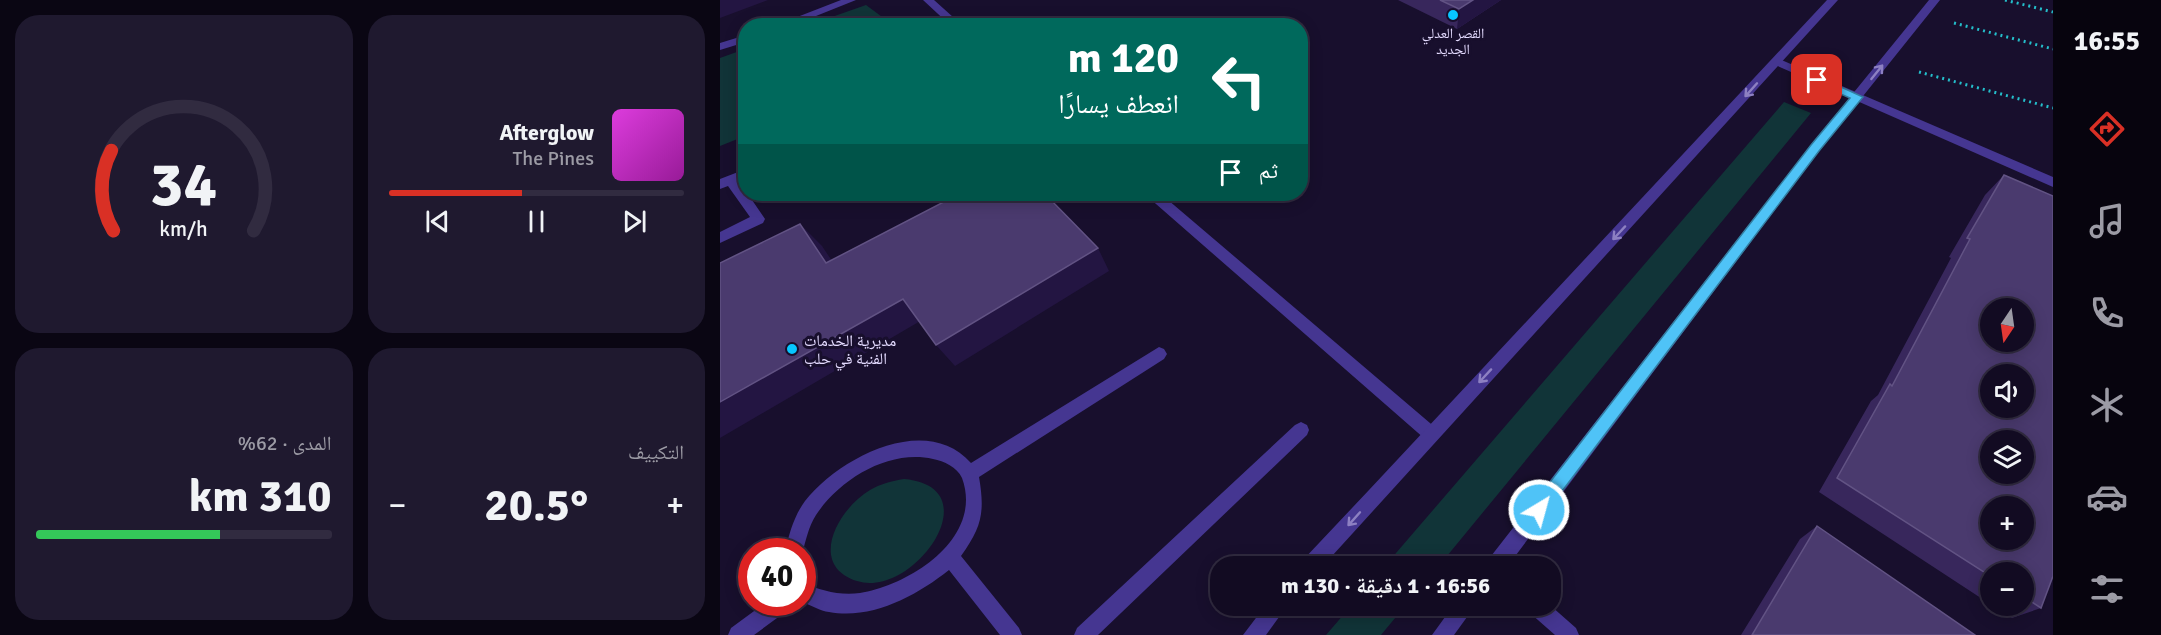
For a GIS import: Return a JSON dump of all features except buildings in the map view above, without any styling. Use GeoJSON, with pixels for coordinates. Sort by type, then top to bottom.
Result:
{"type":"FeatureCollection","features":[{"type":"Feature","properties":{"kind":"street"},"geometry":{"type":"LineString","coordinates":[[801,18],[851,0]]}},
{"type":"Feature","properties":{"kind":"street"},"geometry":{"type":"LineString","coordinates":[[928,0],[949,18]]}},
{"type":"Feature","properties":{"kind":"street"},"geometry":{"type":"LineString","coordinates":[[1320,556],[1833,0]]}},
{"type":"Feature","properties":{"kind":"street"},"geometry":{"type":"LineString","coordinates":[[1503,556],[1808,157],[1935,0]]}},
{"type":"Feature","properties":{"kind":"street"},"geometry":{"type":"LineString","coordinates":[[720,47],[738,41]]}},
{"type":"Feature","properties":{"kind":"street"},"geometry":{"type":"LineString","coordinates":[[1777,62],[2053,182]]}},
{"type":"Feature","properties":{"kind":"street"},"geometry":{"type":"LineString","coordinates":[[725,182],[738,197]]}},
{"type":"Feature","properties":{"kind":"street"},"geometry":{"type":"LineString","coordinates":[[720,238],[758,219],[742,201]]}},
{"type":"Feature","properties":{"kind":"street"},"geometry":{"type":"LineString","coordinates":[[1161,201],[1431,434]]}},
{"type":"Feature","properties":{"kind":"street"},"geometry":{"type":"LineString","coordinates":[[969,474],[1160,354]]}},
{"type":"Feature","properties":{"kind":"street"},"geometry":{"type":"LineString","coordinates":[[1084,635],[1301,430]]}},
{"type":"Feature","properties":{"kind":"street"},"geometry":{"type":"LineString","coordinates":[[797,538],[806,517],[825,491],[851,469],[879,454],[908,447],[933,449],[954,458],[969,474],[976,495],[973,521],[960,549],[940,574],[912,596],[881,610],[849,615],[823,609],[816,603]]}},
{"type":"Feature","properties":{"kind":"street"},"geometry":{"type":"LineString","coordinates":[[952,559],[1012,635]]}},
{"type":"Feature","properties":{"kind":"street"},"geometry":{"type":"LineString","coordinates":[[738,635],[764,616]]}},
{"type":"Feature","properties":{"kind":"street"},"geometry":{"type":"LineString","coordinates":[[1253,635],[1269,616]]}},
{"type":"Feature","properties":{"kind":"street"},"geometry":{"type":"LineString","coordinates":[[1442,635],[1457,616]]}},
{"type":"Feature","properties":{"kind":"street"},"geometry":{"type":"LineString","coordinates":[[1548,616],[1569,635]]}},
{"type":"Feature","properties":{"kind":"path"},"geometry":{"type":"LineString","coordinates":[[2005,0],[2053,12]]}},
{"type":"Feature","properties":{"kind":"path"},"geometry":{"type":"LineString","coordinates":[[1954,23],[2053,49]]}},
{"type":"Feature","properties":{"kind":"path"},"geometry":{"type":"LineString","coordinates":[[1919,72],[2053,108]]}},
{"type":"Feature","properties":{"kind":"green space"},"geometry":{"type":"Polygon","coordinates":[[[866,5],[884,18],[829,18],[866,5]]]}},
{"type":"Feature","properties":{"kind":"green space"},"geometry":{"type":"Polygon","coordinates":[[[738,52],[738,139],[720,146],[720,58],[738,52]]]}},
{"type":"Feature","properties":{"kind":"green space"},"geometry":{"type":"Polygon","coordinates":[[[1784,102],[1811,113],[1447,556],[1393,556],[1784,102]]]}},
{"type":"Feature","properties":{"kind":"green space"},"geometry":{"type":"Polygon","coordinates":[[[904,479],[930,486],[942,501],[943,520],[935,540],[920,559],[900,574],[879,582],[857,581],[842,573],[833,563],[831,550],[833,537],[847,510],[870,490],[904,479]]]}},
{"type":"Feature","properties":{"kind":"green space"},"geometry":{"type":"Polygon","coordinates":[[[1342,616],[1397,616],[1381,635],[1326,635],[1342,616]]]}},
{"type":"Feature","properties":{"kind":"place","name":"القصر العدلي الجديد"},"geometry":{"type":"Point","coordinates":[1453,15]}},
{"type":"Feature","properties":{"kind":"place","name":"مديرية الخدمات الفنية في حلب"},"geometry":{"type":"Point","coordinates":[792,349]}},
{"type":"Feature","properties":{"kind":"route"},"geometry":{"type":"LineString","coordinates":[[1539,510],[1815,148],[1857,97],[1817,80]]}}]}
